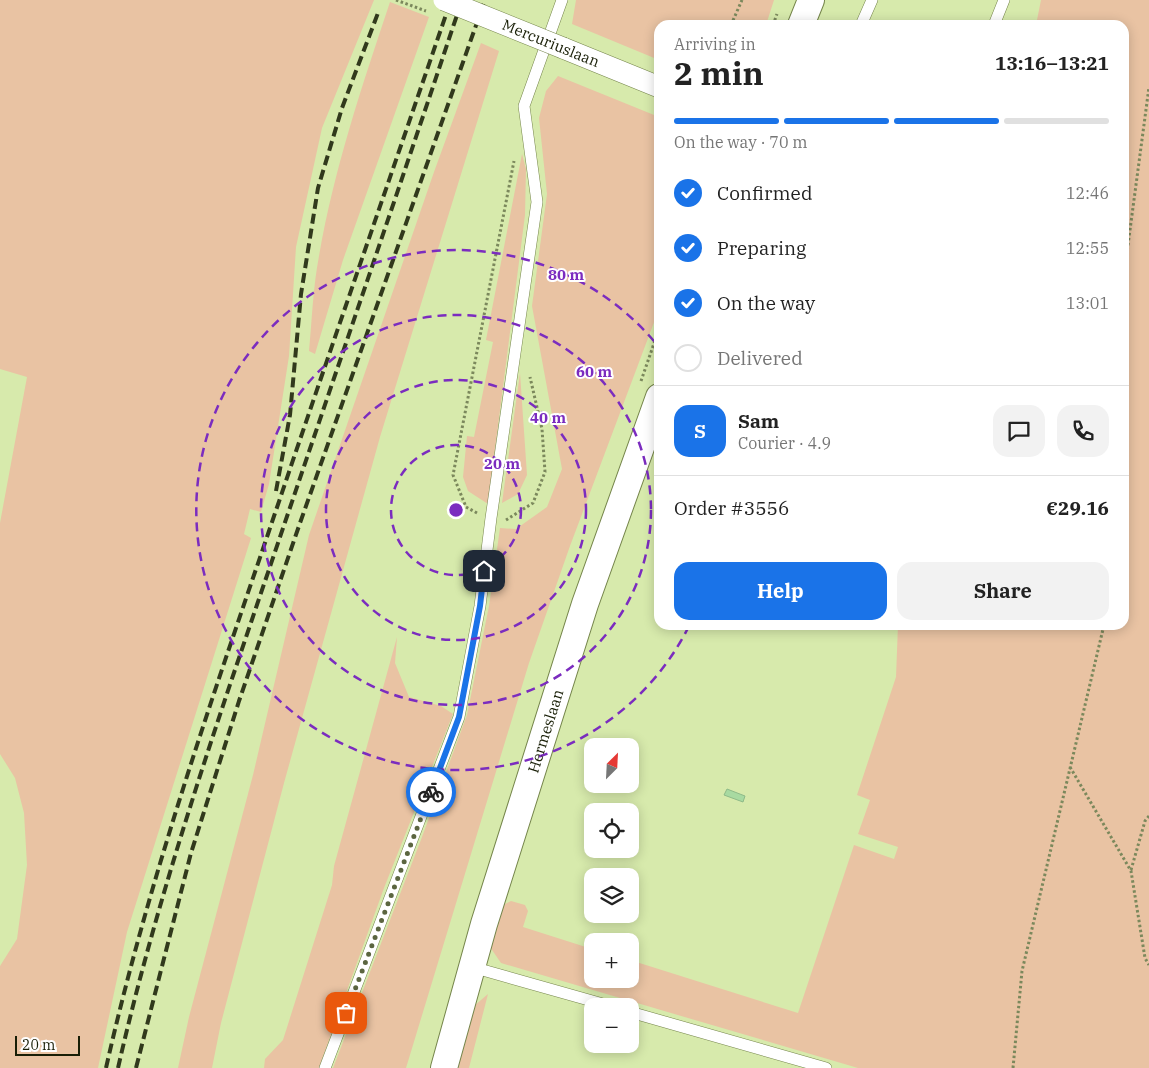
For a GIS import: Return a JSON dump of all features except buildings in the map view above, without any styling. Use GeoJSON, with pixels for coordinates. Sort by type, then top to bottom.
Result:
{"type":"FeatureCollection","features":[{"type":"Feature","properties":{"kind":"street"},"geometry":{"type":"LineString","coordinates":[[803,20],[811,0]]}},
{"type":"Feature","properties":{"kind":"street","name":"Mercuriuslaan"},"geometry":{"type":"LineString","coordinates":[[437,6],[563,48],[654,85]]}},
{"type":"Feature","properties":{"kind":"street","name":"Hermeslaan"},"geometry":{"type":"LineString","coordinates":[[444,1068],[472,967],[586,604],[654,411]]}},
{"type":"Feature","properties":{"kind":"lane"},"geometry":{"type":"LineString","coordinates":[[325,1068],[459,717],[480,606],[537,202],[524,106],[562,0]]}},
{"type":"Feature","properties":{"kind":"lane"},"geometry":{"type":"LineString","coordinates":[[863,20],[872,0]]}},
{"type":"Feature","properties":{"kind":"lane"},"geometry":{"type":"LineString","coordinates":[[996,20],[1004,0]]}},
{"type":"Feature","properties":{"kind":"lane"},"geometry":{"type":"LineString","coordinates":[[472,967],[584,999]]}},
{"type":"Feature","properties":{"kind":"lane"},"geometry":{"type":"LineString","coordinates":[[639,1015],[826,1068]]}},
{"type":"Feature","properties":{"kind":"path"},"geometry":{"type":"LineString","coordinates":[[396,0],[437,6]]}},
{"type":"Feature","properties":{"kind":"path"},"geometry":{"type":"LineString","coordinates":[[732,20],[742,0]]}},
{"type":"Feature","properties":{"kind":"path"},"geometry":{"type":"LineString","coordinates":[[1129,237],[1149,87]]}},
{"type":"Feature","properties":{"kind":"path"},"geometry":{"type":"LineString","coordinates":[[1013,1068],[1022,971],[1103,630]]}},
{"type":"Feature","properties":{"kind":"path"},"geometry":{"type":"LineString","coordinates":[[1070,766],[1130,871],[1145,958],[1149,965]]}},
{"type":"Feature","properties":{"kind":"path"},"geometry":{"type":"LineString","coordinates":[[1130,871],[1145,821],[1149,816]]}},
{"type":"Feature","properties":{"kind":"shaded area"},"geometry":{"type":"Polygon","coordinates":[[[0,0],[374,0],[322,128],[296,247],[289,356],[269,484],[261,512],[250,509],[244,534],[251,538],[127,932],[98,1068],[0,1068],[0,966],[17,939],[27,865],[24,813],[15,778],[0,754],[0,523],[27,377],[0,369],[0,0]]]}},
{"type":"Feature","properties":{"kind":"shaded area"},"geometry":{"type":"Polygon","coordinates":[[[576,0],[774,0],[768,20],[654,20],[654,58],[572,24],[576,0]]]}},
{"type":"Feature","properties":{"kind":"shaded area"},"geometry":{"type":"Polygon","coordinates":[[[1041,0],[1149,0],[1149,1068],[858,1068],[639,1004],[639,998],[620,998],[586,988],[639,988],[639,963],[798,1013],[854,845],[894,859],[898,847],[858,834],[870,800],[857,795],[896,677],[898,630],[1129,630],[1129,20],[1037,20],[1041,0]]]}},
{"type":"Feature","properties":{"kind":"shaded area"},"geometry":{"type":"Polygon","coordinates":[[[390,2],[429,17],[343,260],[315,354],[309,351],[315,280],[332,191],[369,65],[390,2]]]}},
{"type":"Feature","properties":{"kind":"shaded area"},"geometry":{"type":"Polygon","coordinates":[[[481,43],[499,51],[380,437],[284,783],[221,1023],[212,1068],[178,1068],[189,1017],[253,775],[309,535],[434,172],[481,43]]]}},
{"type":"Feature","properties":{"kind":"shaded area"},"geometry":{"type":"Polygon","coordinates":[[[558,76],[654,115],[654,322],[570,546],[529,663],[406,1068],[333,1068],[467,715],[489,606],[500,528],[516,529],[547,507],[562,469],[532,306],[547,194],[539,118],[546,91],[558,76]]]}},
{"type":"Feature","properties":{"kind":"shaded area"},"geometry":{"type":"Polygon","coordinates":[[[522,154],[526,169],[525,215],[488,504],[468,491],[463,477],[467,436],[474,437],[493,342],[486,340],[522,154]]]}},
{"type":"Feature","properties":{"kind":"shaded area"},"geometry":{"type":"Polygon","coordinates":[[[520,373],[527,475],[518,494],[502,503],[520,373]]]}},
{"type":"Feature","properties":{"kind":"shaded area"},"geometry":{"type":"Polygon","coordinates":[[[397,637],[395,663],[409,697],[441,706],[453,714],[384,888],[319,1068],[264,1068],[265,1059],[283,1040],[332,885],[334,866],[397,637]]]}},
{"type":"Feature","properties":{"kind":"shaded area"},"geometry":{"type":"Polygon","coordinates":[[[511,901],[525,905],[528,911],[523,927],[584,946],[584,987],[501,963],[490,947],[503,905],[511,901]]]}},
{"type":"Feature","properties":{"kind":"shaded area"},"geometry":{"type":"Polygon","coordinates":[[[488,994],[469,1068],[456,1068],[474,1006],[488,994]]]}},
{"type":"Feature","properties":{"kind":"railway"},"geometry":{"type":"LineString","coordinates":[[106,1068],[122,1000],[159,865],[201,732],[451,0]]}},
{"type":"Feature","properties":{"kind":"railway"},"geometry":{"type":"LineString","coordinates":[[118,1068],[152,934],[192,802],[462,0]]}},
{"type":"Feature","properties":{"kind":"railway"},"geometry":{"type":"LineString","coordinates":[[136,1068],[191,853],[239,701],[485,0]]}},
{"type":"Feature","properties":{"kind":"railway"},"geometry":{"type":"LineString","coordinates":[[276,491],[290,415],[301,294],[318,188],[342,108],[378,13]]}},
{"type":"Feature","properties":{"kind":"way so far"},"geometry":{"type":"LineString","coordinates":[[346,1013],[431,792]]}},
{"type":"Feature","properties":{"kind":"route"},"geometry":{"type":"LineString","coordinates":[[431,792],[459,717],[480,606],[484,571]]}}]}
